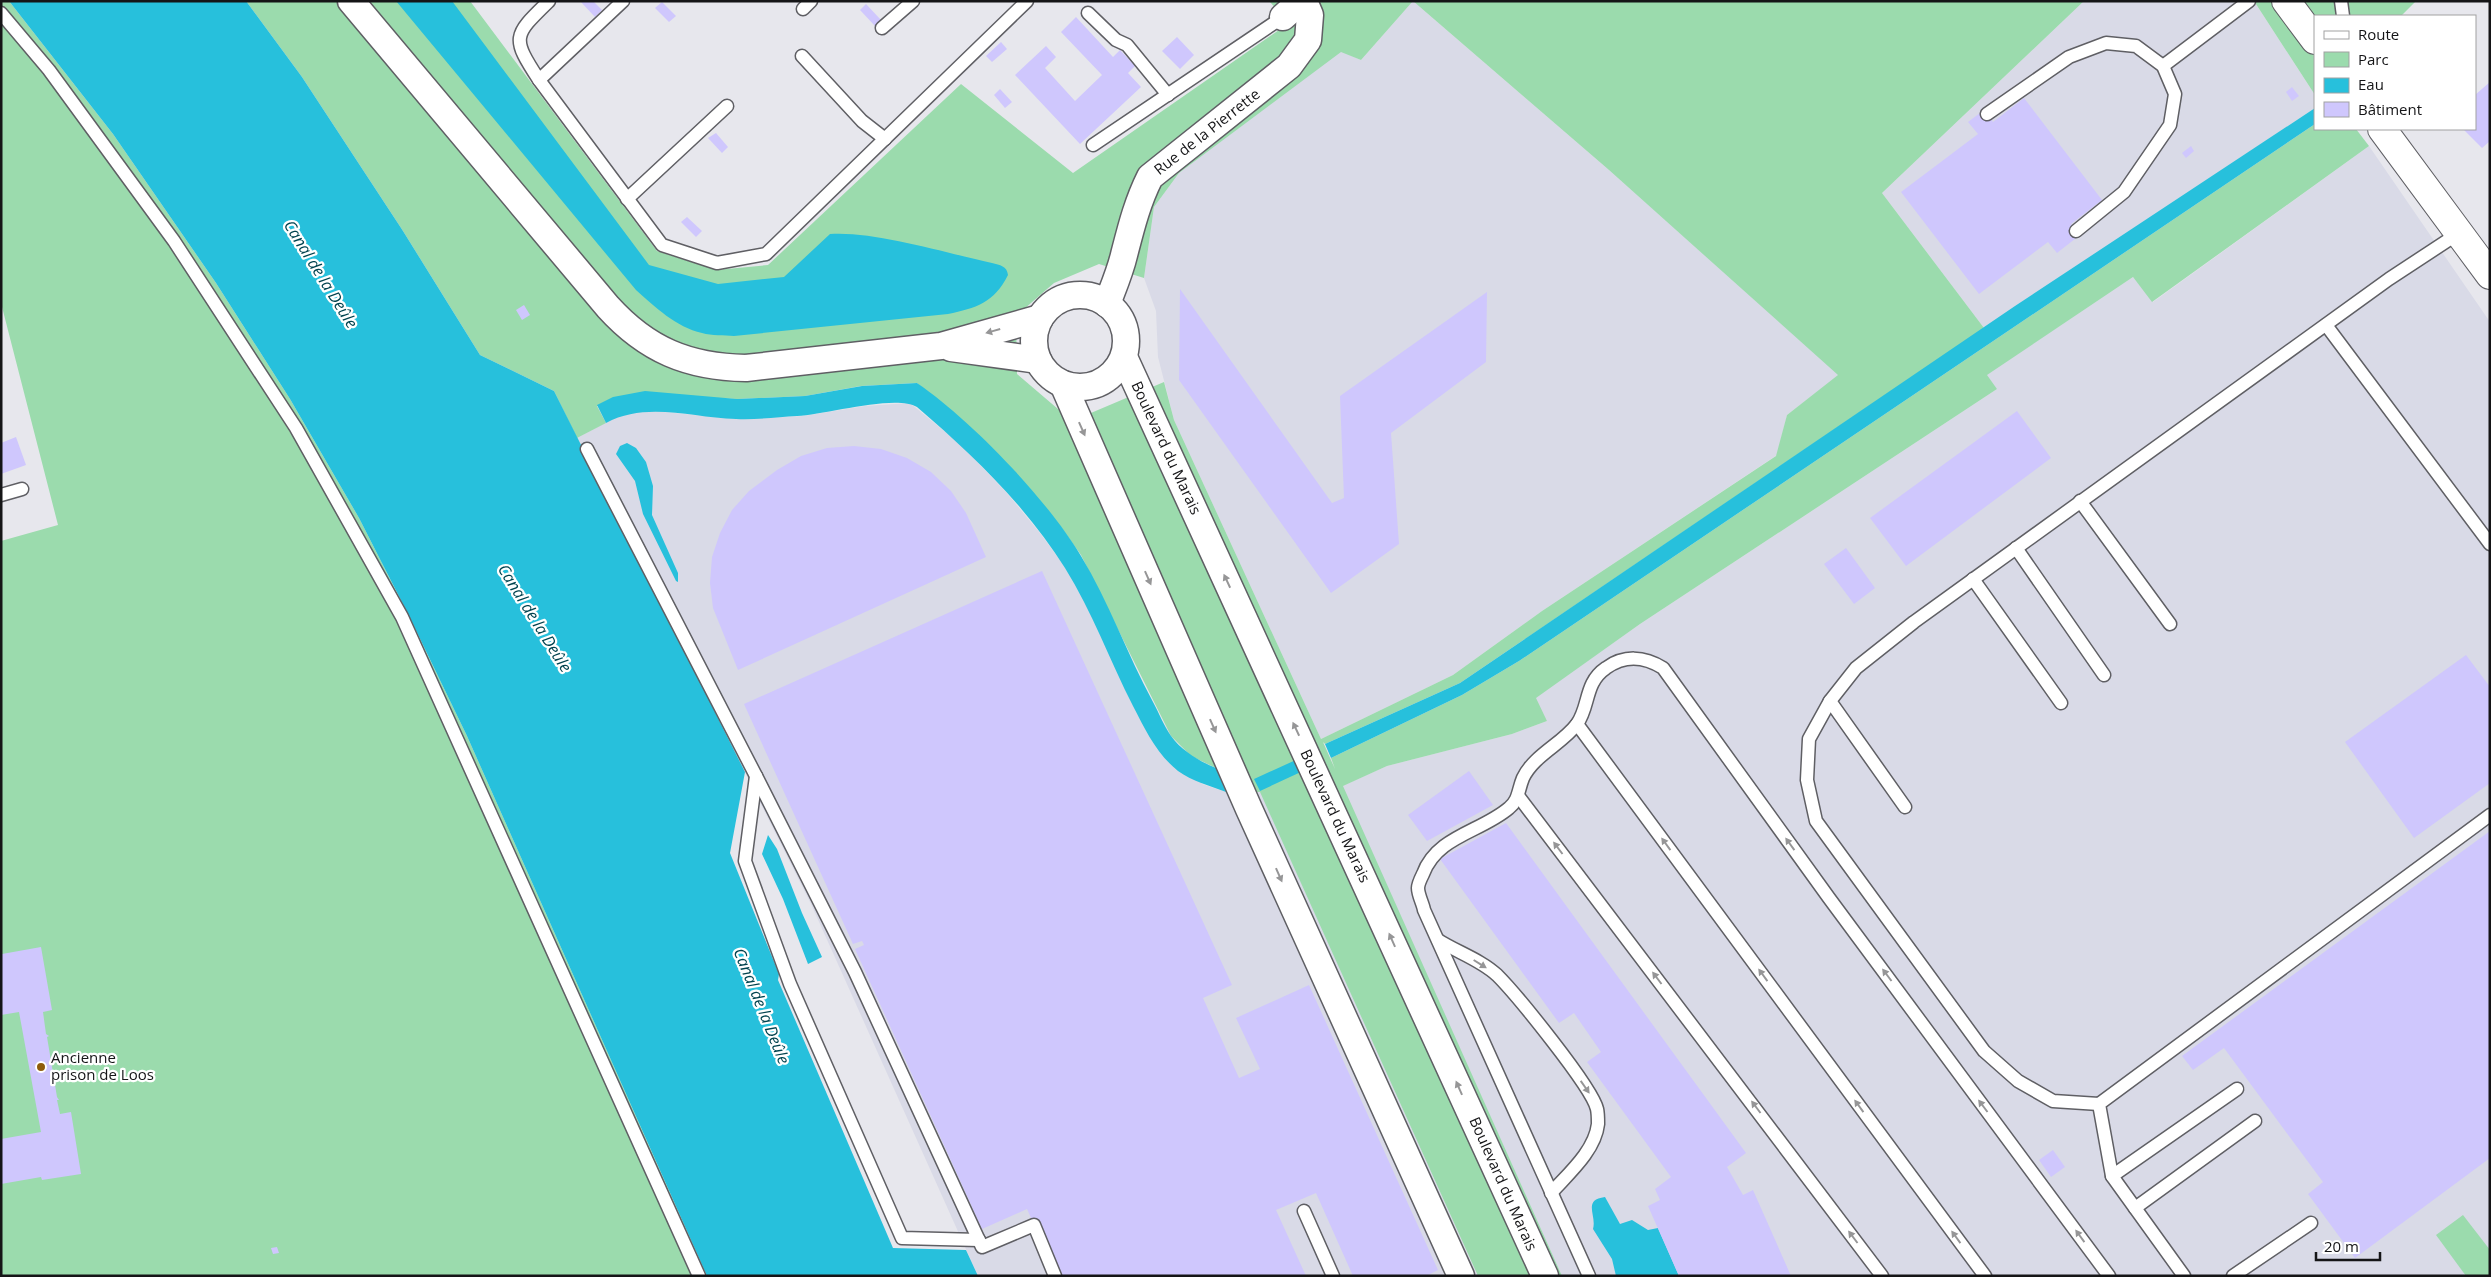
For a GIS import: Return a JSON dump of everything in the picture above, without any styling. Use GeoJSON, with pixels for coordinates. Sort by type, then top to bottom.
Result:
{"type":"FeatureCollection","features":[{"type":"Feature","properties":{"kind":"street"},"geometry":{"type":"LineString","coordinates":[[351,1],[608,307],[644,340],[685,359],[730,368],[941,346],[1040,318]]}},
{"type":"Feature","properties":{"kind":"street"},"geometry":{"type":"LineString","coordinates":[[2286,1],[2314,39]]}},
{"type":"Feature","properties":{"kind":"street","name":"Rue de la Pierrette"},"geometry":{"type":"LineString","coordinates":[[1107,304],[1124,256],[1128,233],[1140,197],[1150,177],[1290,66],[1308,40],[1310,14],[1296,6]]}},
{"type":"Feature","properties":{"kind":"street"},"geometry":{"type":"LineString","coordinates":[[2383,130],[2490,275]]}},
{"type":"Feature","properties":{"kind":"street"},"geometry":{"type":"LineString","coordinates":[[1078,295],[1093,297],[1107,304],[1118,314],[1124,327],[1126,342],[1124,357],[1117,370],[1099,383],[1078,387],[1063,384],[1044,370],[1038,360],[1034,346],[1035,332],[1040,318],[1050,306],[1063,298],[1078,295]]}},
{"type":"Feature","properties":{"kind":"street"},"geometry":{"type":"LineString","coordinates":[[941,346],[1038,360]]}},
{"type":"Feature","properties":{"kind":"street","name":"Boulevard du Marais"},"geometry":{"type":"LineString","coordinates":[[1124,357],[1545,1276]]}},
{"type":"Feature","properties":{"kind":"street"},"geometry":{"type":"LineString","coordinates":[[1063,384],[1249,809],[1461,1276]]}},
{"type":"Feature","properties":{"kind":"lane"},"geometry":{"type":"LineString","coordinates":[[549,1],[524,26],[519,37],[520,51],[539,80],[662,245],[717,263],[766,254],[885,139],[1019,4]]}},
{"type":"Feature","properties":{"kind":"lane"},"geometry":{"type":"LineString","coordinates":[[539,80],[622,1]]}},
{"type":"Feature","properties":{"kind":"lane"},"geometry":{"type":"LineString","coordinates":[[882,28],[913,1]]}},
{"type":"Feature","properties":{"kind":"lane"},"geometry":{"type":"LineString","coordinates":[[2163,66],[2249,1]]}},
{"type":"Feature","properties":{"kind":"lane"},"geometry":{"type":"LineString","coordinates":[[2342,1],[2343,15]]}},
{"type":"Feature","properties":{"kind":"lane"},"geometry":{"type":"LineString","coordinates":[[1093,145],[1168,96],[1296,6]]}},
{"type":"Feature","properties":{"kind":"lane"},"geometry":{"type":"LineString","coordinates":[[1,13],[49,70],[174,240],[296,428],[392,600],[699,1276]]}},
{"type":"Feature","properties":{"kind":"lane"},"geometry":{"type":"LineString","coordinates":[[1088,14],[1116,40],[1127,45],[1168,96]]}},
{"type":"Feature","properties":{"kind":"lane"},"geometry":{"type":"LineString","coordinates":[[1988,114],[2068,57],[2106,43],[2136,46],[2163,66],[2176,94],[2170,125],[2124,192],[2076,231]]}},
{"type":"Feature","properties":{"kind":"lane"},"geometry":{"type":"LineString","coordinates":[[802,56],[862,120],[885,139]]}},
{"type":"Feature","properties":{"kind":"lane"},"geometry":{"type":"LineString","coordinates":[[627,198],[727,106]]}},
{"type":"Feature","properties":{"kind":"lane"},"geometry":{"type":"LineString","coordinates":[[2459,233],[2326,325],[2080,501],[1914,622],[1856,668],[1830,701],[1809,739],[1807,780],[1816,821],[1984,1052],[2018,1081],[2053,1101],[2098,1104],[2490,815]]}},
{"type":"Feature","properties":{"kind":"lane"},"geometry":{"type":"LineString","coordinates":[[2326,325],[2490,544]]}},
{"type":"Feature","properties":{"kind":"lane"},"geometry":{"type":"LineString","coordinates":[[588,449],[855,972],[982,1248],[1034,1225],[1055,1276]]}},
{"type":"Feature","properties":{"kind":"lane"},"geometry":{"type":"LineString","coordinates":[[1,495],[22,489]]}},
{"type":"Feature","properties":{"kind":"lane"},"geometry":{"type":"LineString","coordinates":[[2080,501],[2170,624]]}},
{"type":"Feature","properties":{"kind":"lane"},"geometry":{"type":"LineString","coordinates":[[2016,548],[2104,675]]}},
{"type":"Feature","properties":{"kind":"lane"},"geometry":{"type":"LineString","coordinates":[[1973,579],[2060,703]]}},
{"type":"Feature","properties":{"kind":"lane"},"geometry":{"type":"LineString","coordinates":[[1589,1276],[1438,940],[1418,888],[1426,866],[1443,845],[1492,820],[1510,808],[1519,797],[1524,778],[1536,761],[1565,738],[1577,724],[1583,712],[1588,690],[1604,669],[1618,660],[1637,658],[1652,661],[1662,668],[1829,898],[2109,1276]]}},
{"type":"Feature","properties":{"kind":"lane"},"geometry":{"type":"LineString","coordinates":[[1830,701],[1905,806]]}},
{"type":"Feature","properties":{"kind":"lane"},"geometry":{"type":"LineString","coordinates":[[1577,724],[1984,1276]]}},
{"type":"Feature","properties":{"kind":"lane"},"geometry":{"type":"LineString","coordinates":[[756,776],[745,861],[790,984],[902,1238],[979,1240]]}},
{"type":"Feature","properties":{"kind":"lane"},"geometry":{"type":"LineString","coordinates":[[1519,797],[1882,1276]]}},
{"type":"Feature","properties":{"kind":"lane"},"geometry":{"type":"LineString","coordinates":[[1438,940],[1496,974],[1527,1010],[1589,1092],[1597,1109],[1598,1125],[1593,1142],[1581,1159],[1551,1193]]}},
{"type":"Feature","properties":{"kind":"lane"},"geometry":{"type":"LineString","coordinates":[[2112,1176],[2237,1089]]}},
{"type":"Feature","properties":{"kind":"lane"},"geometry":{"type":"LineString","coordinates":[[2098,1104],[2112,1176],[2184,1276]]}},
{"type":"Feature","properties":{"kind":"lane"},"geometry":{"type":"LineString","coordinates":[[2135,1208],[2255,1121]]}},
{"type":"Feature","properties":{"kind":"lane"},"geometry":{"type":"LineString","coordinates":[[1304,1211],[1333,1276]]}},
{"type":"Feature","properties":{"kind":"lane"},"geometry":{"type":"LineString","coordinates":[[2233,1276],[2310,1223]]}},
{"type":"Feature","properties":{"kind":"shaded area"},"geometry":{"type":"Polygon","coordinates":[[[1413,1],[1609,170],[1839,375],[1787,415],[1777,455],[1542,611],[1453,675],[1321,739],[1174,420],[1158,357],[1156,311],[1144,278],[1154,207],[1179,173],[1341,51],[1361,60],[1413,1]]]}},
{"type":"Feature","properties":{"kind":"shaded area"},"geometry":{"type":"Polygon","coordinates":[[[2084,1],[2254,1],[2314,93],[2314,109],[1984,328],[1882,193],[2084,1]]]}},
{"type":"Feature","properties":{"kind":"shaded area"},"geometry":{"type":"Polygon","coordinates":[[[2369,146],[2490,322],[2490,1276],[1562,1276],[1342,786],[1387,766],[1512,734],[1547,721],[1535,698],[1640,624],[1997,389],[1986,375],[2133,277],[2153,302],[2369,146]]]}},
{"type":"Feature","properties":{"kind":"shaded area"},"geometry":{"type":"Polygon","coordinates":[[[910,403],[960,444],[1006,492],[1040,533],[1065,567],[1202,784],[1226,792],[1260,791],[1478,1276],[978,1276],[811,904],[577,438],[618,416],[644,410],[737,419],[803,416],[865,406],[910,403]]]}},
{"type":"Feature","properties":{"kind":"green space"},"geometry":{"type":"Polygon","coordinates":[[[1,1],[9,1],[113,134],[216,283],[290,399],[359,518],[467,736],[707,1276],[1,1276],[1,541],[58,525],[1,303],[1,1]]]}},
{"type":"Feature","properties":{"kind":"green space"},"geometry":{"type":"Polygon","coordinates":[[[246,1],[470,1],[657,251],[716,270],[768,265],[961,84],[1073,173],[1289,23],[1269,1],[1413,1],[2084,1],[1882,193],[1984,328],[1460,683],[1325,744],[1323,742],[1335,769],[1331,758],[1462,695],[1519,661],[2314,125],[2314,130],[2357,130],[2369,146],[2152,302],[2133,277],[1987,375],[1997,389],[1640,624],[1536,698],[1547,721],[1512,734],[1387,766],[1343,786],[1562,1276],[1478,1276],[1260,792],[1226,792],[1216,768],[1191,756],[1171,736],[1081,555],[1061,527],[1018,476],[975,432],[917,383],[861,386],[805,396],[737,399],[694,397],[597,406],[606,423],[577,438],[554,391],[480,355],[403,231],[302,77],[246,1]],[[1413,1],[1361,60],[1341,52],[1179,173],[1154,207],[1144,278],[1099,264],[1054,283],[1016,316],[1017,374],[1072,421],[1164,382],[1174,420],[1321,739],[1453,675],[1542,611],[1776,456],[1787,415],[1838,375],[1609,170],[1413,1]]]}},
{"type":"Feature","properties":{"kind":"green space"},"geometry":{"type":"Polygon","coordinates":[[[2254,1],[2416,1],[2402,15],[2314,15],[2314,93],[2254,1]]]}},
{"type":"Feature","properties":{"kind":"green space"},"geometry":{"type":"Polygon","coordinates":[[[2463,1215],[2490,1250],[2490,1276],[2466,1276],[2436,1235],[2463,1215]]]}},
{"type":"Feature","properties":{"kind":"water","name":"Canal de la Deûle"},"geometry":{"type":"Polygon","coordinates":[[[9,1],[246,1],[302,77],[403,231],[480,355],[554,391],[745,772],[730,853],[779,974],[778,980],[893,1248],[966,1250],[978,1276],[707,1276],[467,736],[359,518],[290,399],[216,283],[113,134],[9,1]]]}},
{"type":"Feature","properties":{"kind":"water"},"geometry":{"type":"Polygon","coordinates":[[[396,1],[452,1],[649,265],[718,284],[784,277],[830,234],[848,234],[889,239],[1000,265],[1005,268],[1008,275],[997,292],[983,303],[948,314],[734,336],[706,334],[683,326],[666,316],[636,290],[396,1]]]}},
{"type":"Feature","properties":{"kind":"water"},"geometry":{"type":"Polygon","coordinates":[[[2314,109],[2314,125],[1519,661],[1462,695],[1331,758],[1325,744],[1460,683],[2015,306],[2314,109]]]}},
{"type":"Feature","properties":{"kind":"water"},"geometry":{"type":"Polygon","coordinates":[[[917,383],[984,439],[1049,510],[1081,556],[1091,574],[1168,732],[1186,751],[1197,759],[1216,768],[1226,792],[1183,775],[1164,757],[1142,724],[1075,584],[1050,545],[1016,502],[978,462],[917,407],[907,404],[877,404],[809,415],[751,419],[654,412],[622,416],[606,423],[597,405],[613,397],[645,391],[737,399],[805,396],[862,386],[917,383]]]}},
{"type":"Feature","properties":{"kind":"water"},"geometry":{"type":"Polygon","coordinates":[[[627,443],[636,448],[646,462],[653,486],[652,515],[678,573],[678,582],[643,514],[635,481],[616,454],[620,446],[627,443]]]}},
{"type":"Feature","properties":{"kind":"water"},"geometry":{"type":"Polygon","coordinates":[[[1298,759],[1303,771],[1260,791],[1254,779],[1298,759]]]}},
{"type":"Feature","properties":{"kind":"water"},"geometry":{"type":"Polygon","coordinates":[[[768,835],[777,849],[802,913],[822,957],[808,964],[783,899],[762,854],[768,835]]]}},
{"type":"Feature","properties":{"kind":"water"},"geometry":{"type":"Polygon","coordinates":[[[1605,1197],[1620,1224],[1632,1220],[1648,1230],[1658,1228],[1679,1276],[1616,1276],[1612,1259],[1593,1229],[1592,1205],[1594,1201],[1605,1197]]]}},
{"type":"Feature","properties":{"kind":"building"},"geometry":{"type":"Polygon","coordinates":[[[580,1],[593,1],[602,10],[595,17],[580,1]]]}},
{"type":"Feature","properties":{"kind":"building"},"geometry":{"type":"Polygon","coordinates":[[[662,2],[676,16],[669,22],[655,8],[662,2]]]}},
{"type":"Feature","properties":{"kind":"building"},"geometry":{"type":"Polygon","coordinates":[[[866,4],[881,20],[875,26],[860,10],[866,4]]]}},
{"type":"Feature","properties":{"kind":"building"},"geometry":{"type":"Polygon","coordinates":[[[1076,17],[1113,57],[1120,50],[1135,66],[1128,73],[1141,87],[1080,144],[1015,75],[1046,46],[1056,57],[1045,68],[1075,101],[1102,75],[1061,32],[1076,17]]]}},
{"type":"Feature","properties":{"kind":"building"},"geometry":{"type":"Polygon","coordinates":[[[1177,37],[1194,55],[1180,69],[1162,51],[1177,37]]]}},
{"type":"Feature","properties":{"kind":"building"},"geometry":{"type":"Polygon","coordinates":[[[1001,42],[1007,49],[992,62],[986,56],[1001,42]]]}},
{"type":"Feature","properties":{"kind":"building"},"geometry":{"type":"Polygon","coordinates":[[[2490,82],[2490,141],[2482,148],[2464,130],[2476,130],[2476,94],[2490,82]]]}},
{"type":"Feature","properties":{"kind":"building"},"geometry":{"type":"Polygon","coordinates":[[[2292,87],[2299,96],[2292,101],[2286,92],[2292,87]]]}},
{"type":"Feature","properties":{"kind":"building"},"geometry":{"type":"Polygon","coordinates":[[[1000,89],[1012,102],[1005,108],[994,95],[1000,89]]]}},
{"type":"Feature","properties":{"kind":"building"},"geometry":{"type":"Polygon","coordinates":[[[2024,98],[2102,200],[2071,224],[2080,235],[2057,253],[2048,242],[1979,294],[1901,192],[1978,134],[1968,122],[1984,110],[1993,122],[2024,98]]]}},
{"type":"Feature","properties":{"kind":"building"},"geometry":{"type":"Polygon","coordinates":[[[716,133],[728,147],[722,153],[708,138],[716,133]]]}},
{"type":"Feature","properties":{"kind":"building"},"geometry":{"type":"Polygon","coordinates":[[[2191,146],[2194,151],[2186,158],[2182,153],[2191,146]]]}},
{"type":"Feature","properties":{"kind":"building"},"geometry":{"type":"Polygon","coordinates":[[[687,217],[702,231],[696,237],[681,222],[687,217]]]}},
{"type":"Feature","properties":{"kind":"building"},"geometry":{"type":"Polygon","coordinates":[[[1180,289],[1332,503],[1344,498],[1340,396],[1487,292],[1486,362],[1391,433],[1399,544],[1331,593],[1179,380],[1180,289]]]}},
{"type":"Feature","properties":{"kind":"building"},"geometry":{"type":"Polygon","coordinates":[[[524,305],[530,315],[522,320],[516,310],[524,305]]]}},
{"type":"Feature","properties":{"kind":"building"},"geometry":{"type":"Polygon","coordinates":[[[2017,411],[2051,458],[1906,566],[1870,518],[2017,411]]]}},
{"type":"Feature","properties":{"kind":"building"},"geometry":{"type":"Polygon","coordinates":[[[16,437],[26,465],[1,474],[1,443],[16,437]]]}},
{"type":"Feature","properties":{"kind":"building"},"geometry":{"type":"Polygon","coordinates":[[[854,446],[881,449],[907,458],[931,472],[951,491],[966,513],[986,557],[738,670],[713,608],[710,583],[712,557],[720,533],[732,510],[749,491],[777,470],[801,456],[827,448],[854,446]]]}},
{"type":"Feature","properties":{"kind":"building"},"geometry":{"type":"Polygon","coordinates":[[[1846,548],[1875,588],[1854,604],[1824,564],[1846,548]]]}},
{"type":"Feature","properties":{"kind":"building"},"geometry":{"type":"Polygon","coordinates":[[[1042,571],[1232,985],[1203,998],[1239,1078],[1260,1069],[1236,1018],[1309,985],[1438,1270],[1426,1276],[1353,1276],[1316,1193],[1276,1210],[1306,1276],[1057,1276],[1027,1209],[982,1229],[855,949],[864,945],[862,941],[853,944],[744,704],[1042,571]]]}},
{"type":"Feature","properties":{"kind":"building"},"geometry":{"type":"Polygon","coordinates":[[[2466,655],[2490,687],[2490,783],[2414,838],[2345,742],[2466,655]]]}},
{"type":"Feature","properties":{"kind":"building"},"geometry":{"type":"Polygon","coordinates":[[[1469,771],[1493,805],[1427,841],[1408,815],[1469,771]]]}},
{"type":"Feature","properties":{"kind":"building"},"geometry":{"type":"Polygon","coordinates":[[[1506,823],[1746,1153],[1727,1167],[1743,1195],[1753,1190],[1791,1276],[1679,1276],[1648,1206],[1660,1200],[1655,1189],[1671,1177],[1587,1062],[1601,1052],[1574,1013],[1559,1023],[1440,859],[1506,823]]]}},
{"type":"Feature","properties":{"kind":"building"},"geometry":{"type":"Polygon","coordinates":[[[2490,831],[2490,1158],[2355,1258],[2308,1194],[2323,1182],[2224,1048],[2193,1070],[2182,1056],[2490,831]]]}},
{"type":"Feature","properties":{"kind":"building","name":"Ancienne prison de Loos"},"geometry":{"type":"Polygon","coordinates":[[[41,947],[52,1010],[43,1012],[46,1034],[49,1036],[47,1037],[59,1100],[57,1100],[60,1114],[71,1112],[81,1174],[42,1180],[41,1177],[1,1184],[1,1139],[41,1132],[19,1012],[1,1015],[1,958],[2,954],[41,947]]]}},
{"type":"Feature","properties":{"kind":"building"},"geometry":{"type":"Polygon","coordinates":[[[2053,1150],[2065,1167],[2051,1177],[2039,1160],[2053,1150]]]}},
{"type":"Feature","properties":{"kind":"building"},"geometry":{"type":"Polygon","coordinates":[[[277,1247],[279,1253],[273,1254],[271,1248],[277,1247]]]}},
{"type":"Feature","properties":{"kind":"place","name":"Ancienne prison de Loos"},"geometry":{"type":"Point","coordinates":[41,1067]}}]}
